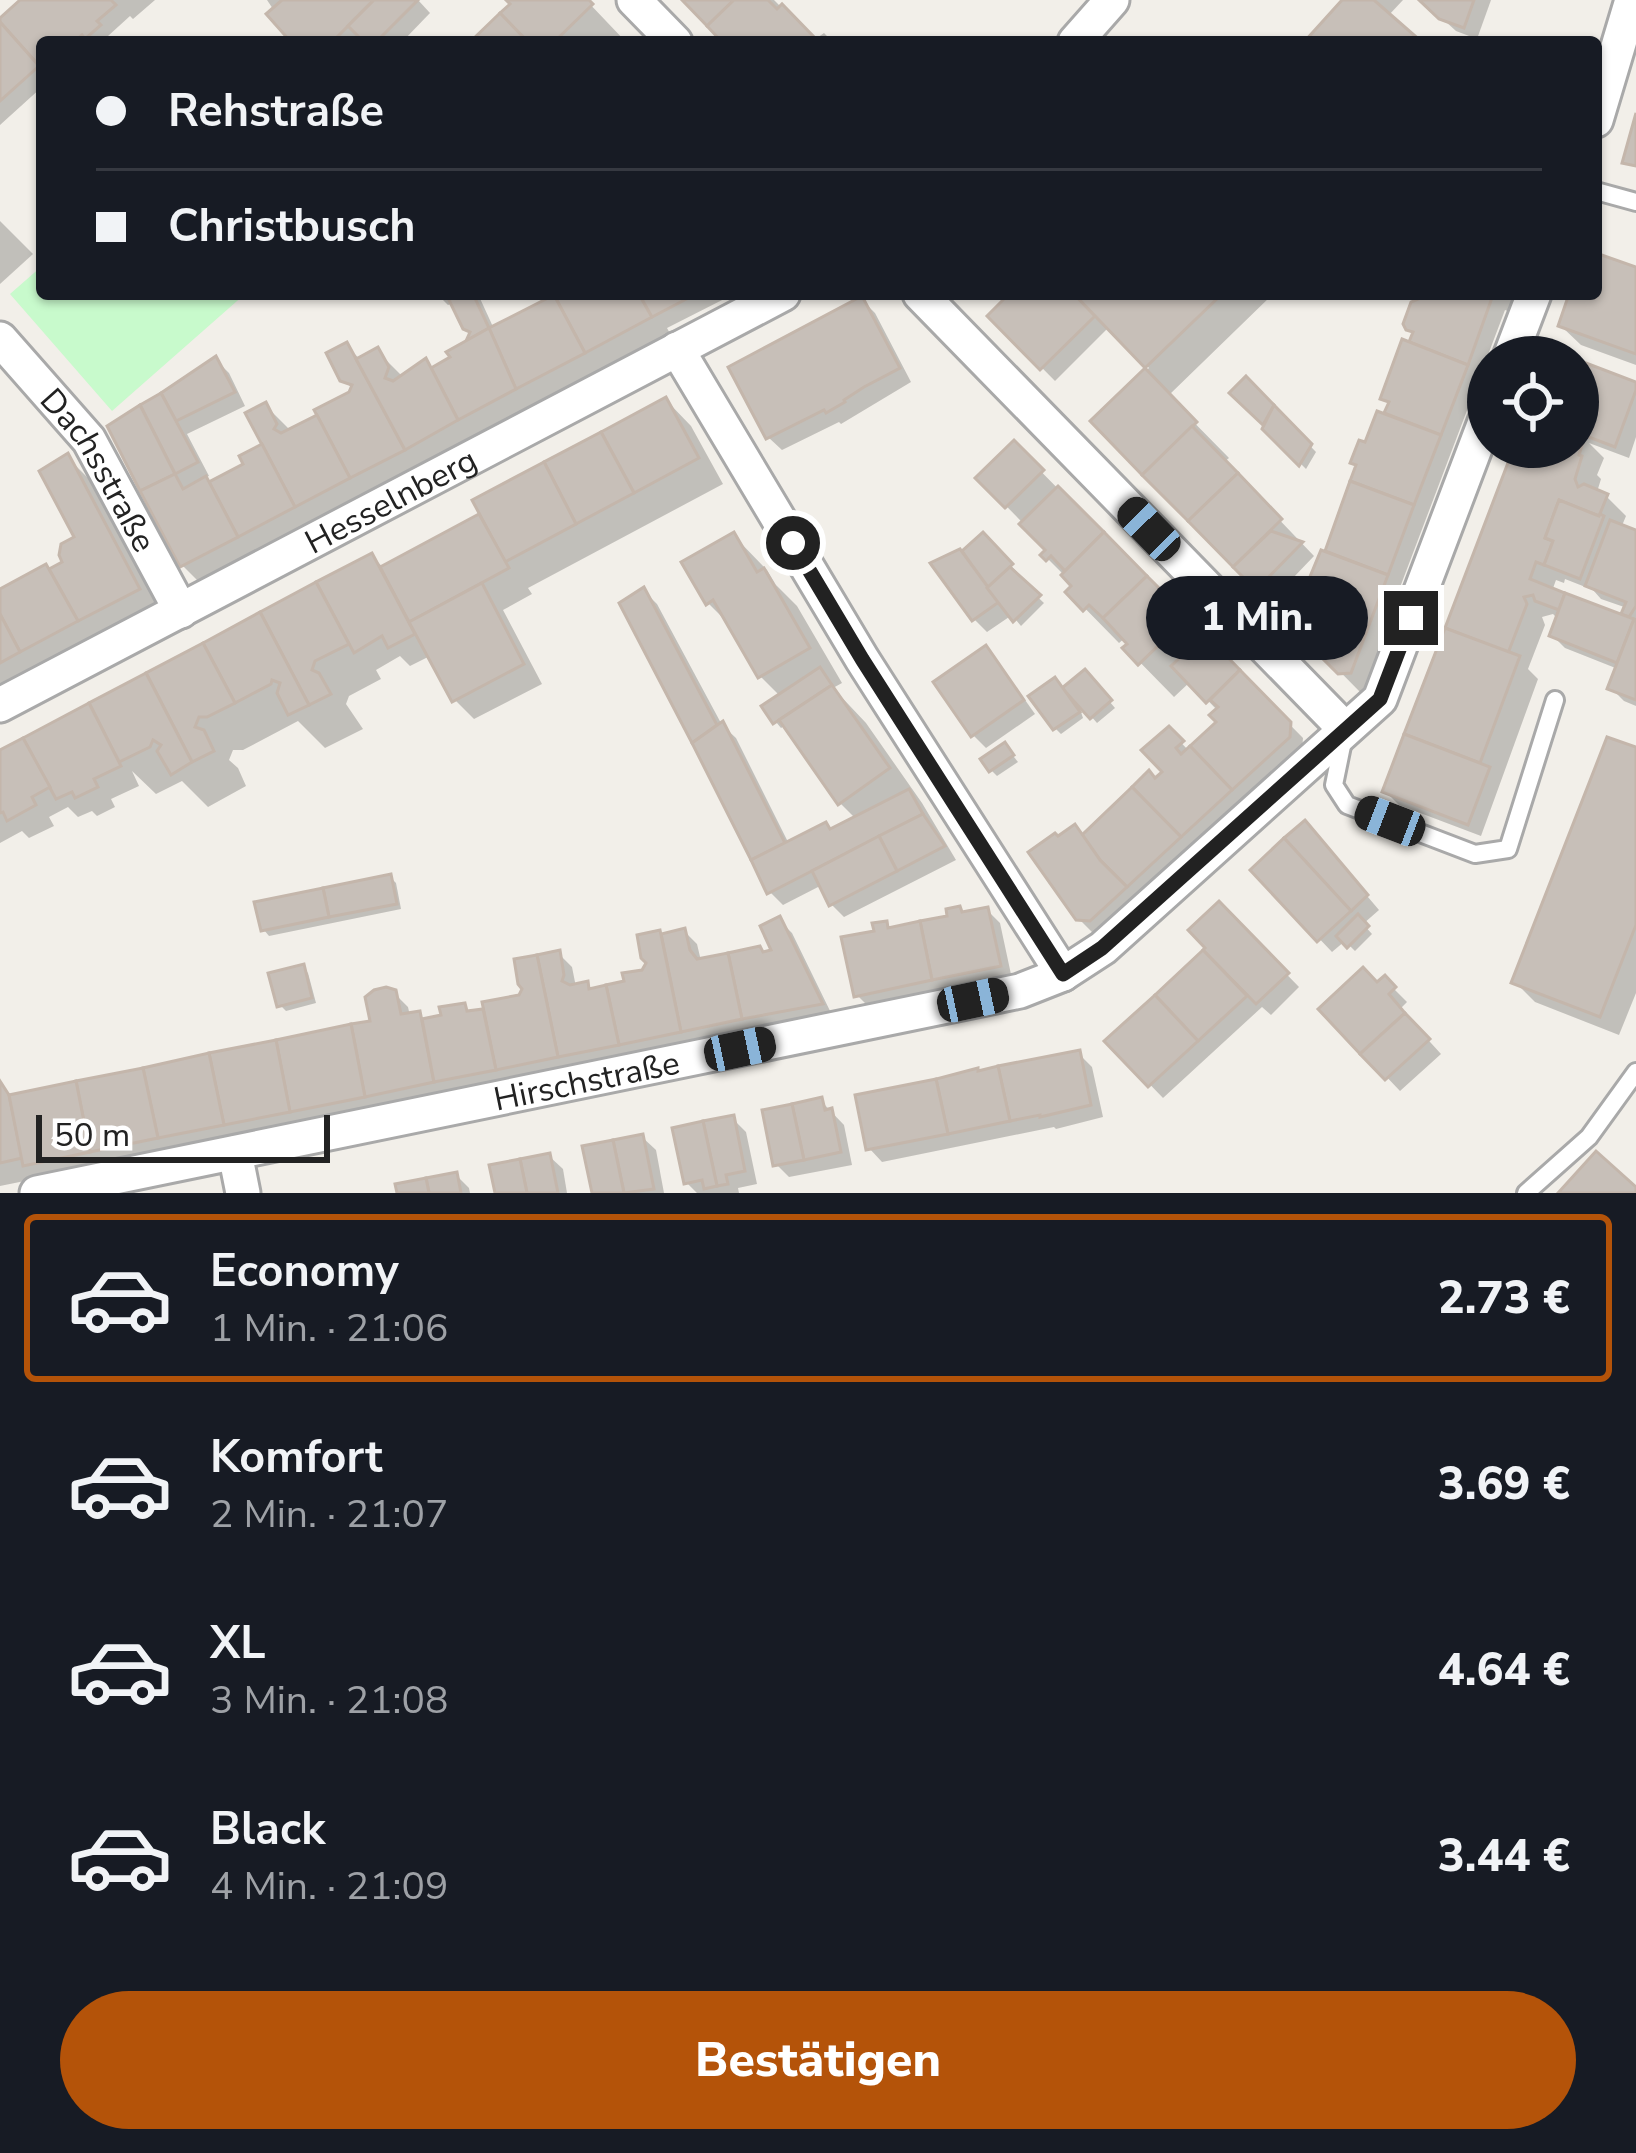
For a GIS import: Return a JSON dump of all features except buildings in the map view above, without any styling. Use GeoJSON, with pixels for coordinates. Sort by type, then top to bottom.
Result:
{"type":"FeatureCollection","features":[{"type":"Feature","properties":{"kind":"street"},"geometry":{"type":"LineString","coordinates":[[634,0],[669,36]]}},
{"type":"Feature","properties":{"kind":"street"},"geometry":{"type":"LineString","coordinates":[[1080,36],[1112,0]]}},
{"type":"Feature","properties":{"kind":"street"},"geometry":{"type":"LineString","coordinates":[[1602,100],[1632,0]]}},
{"type":"Feature","properties":{"kind":"street","name":"Hesselnberg"},"geometry":{"type":"LineString","coordinates":[[0,705],[771,300]]}},
{"type":"Feature","properties":{"kind":"street"},"geometry":{"type":"LineString","coordinates":[[926,300],[1345,730]]}},
{"type":"Feature","properties":{"kind":"street"},"geometry":{"type":"LineString","coordinates":[[1518,336],[1532,300]]}},
{"type":"Feature","properties":{"kind":"street","name":"Dachsstraße"},"geometry":{"type":"LineString","coordinates":[[0,339],[89,440],[182,611]]}},
{"type":"Feature","properties":{"kind":"street"},"geometry":{"type":"LineString","coordinates":[[677,349],[862,659],[1063,974]]}},
{"type":"Feature","properties":{"kind":"street","name":"Hirschstraße"},"geometry":{"type":"LineString","coordinates":[[37,1193],[1020,991],[1063,974],[1102,948],[1380,699],[1468,468]]}},
{"type":"Feature","properties":{"kind":"street"},"geometry":{"type":"LineString","coordinates":[[235,1153],[243,1193]]}},
{"type":"Feature","properties":{"kind":"lane"},"geometry":{"type":"LineString","coordinates":[[1602,193],[1636,202]]}},
{"type":"Feature","properties":{"kind":"lane"},"geometry":{"type":"LineString","coordinates":[[1345,730],[1334,785],[1347,805],[1475,854],[1508,849],[1555,700]]}},
{"type":"Feature","properties":{"kind":"lane"},"geometry":{"type":"LineString","coordinates":[[1526,1193],[1589,1137],[1636,1072]]}},
{"type":"Feature","properties":{"kind":"green space"},"geometry":{"type":"Polygon","coordinates":[[[36,271],[36,300],[238,300],[112,411],[10,294],[36,271]]]}},
{"type":"Feature","properties":{"kind":"route"},"geometry":{"type":"LineString","coordinates":[[793,543],[1063,974],[1102,948],[1380,699],[1411,618]]}}]}
